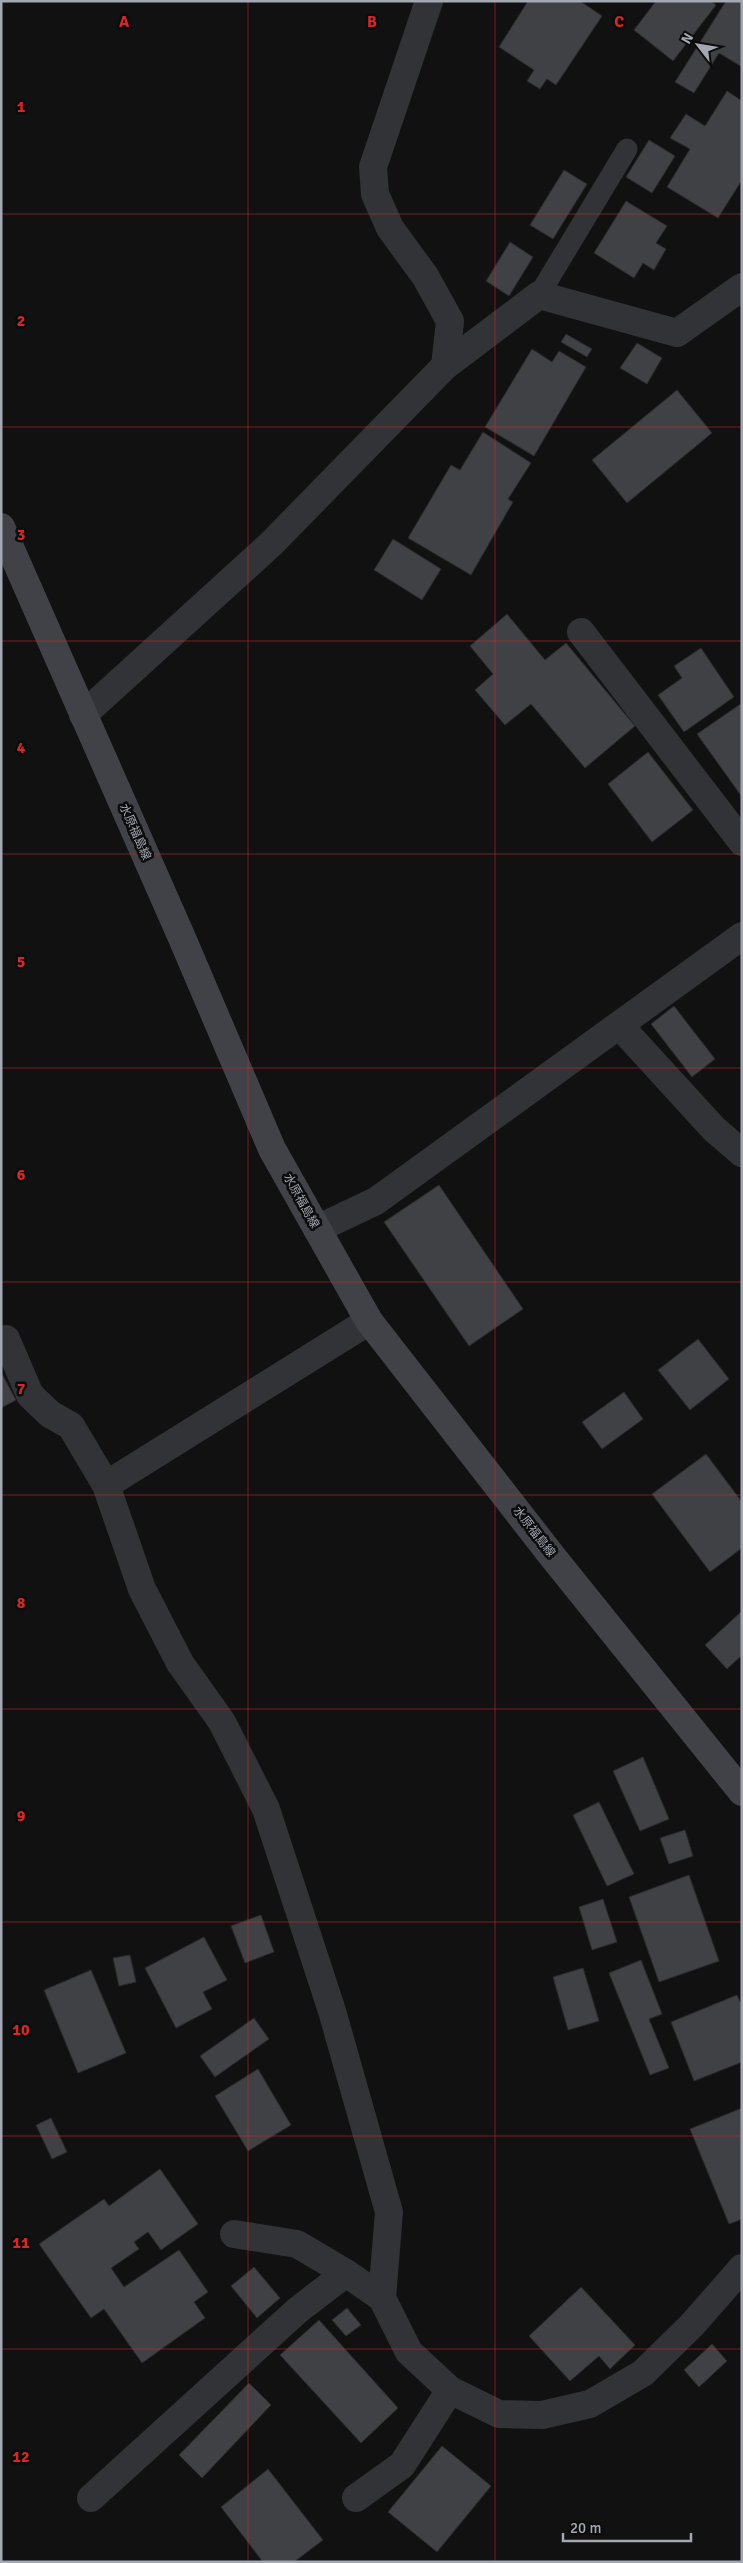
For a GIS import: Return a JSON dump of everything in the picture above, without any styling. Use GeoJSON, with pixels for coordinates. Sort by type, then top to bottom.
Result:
{"type":"FeatureCollection","features":[{"type":"Feature","properties":{"kind":"main road","name":"水原福島線"},"geometry":{"type":"LineString","coordinates":[[1,527],[182,938],[272,1149],[369,1321],[552,1556],[742,1792]]}},
{"type":"Feature","properties":{"kind":"street"},"geometry":{"type":"LineString","coordinates":[[428,1],[398,97],[373,167],[375,194],[390,228],[425,276],[450,321],[446,366]]}},
{"type":"Feature","properties":{"kind":"street"},"geometry":{"type":"LineString","coordinates":[[84,715],[270,544],[446,366],[539,295],[677,333],[742,287]]}},
{"type":"Feature","properties":{"kind":"street"},"geometry":{"type":"LineString","coordinates":[[581,632],[742,842]]}},
{"type":"Feature","properties":{"kind":"street"},"geometry":{"type":"LineString","coordinates":[[316,1228],[376,1201],[742,936]]}},
{"type":"Feature","properties":{"kind":"street"},"geometry":{"type":"LineString","coordinates":[[619,1025],[714,1129],[742,1153]]}},
{"type":"Feature","properties":{"kind":"street"},"geometry":{"type":"LineString","coordinates":[[106,1485],[369,1321]]}},
{"type":"Feature","properties":{"kind":"street"},"geometry":{"type":"LineString","coordinates":[[6,1339],[30,1395],[50,1414],[71,1426],[106,1485],[142,1589],[180,1663],[222,1722],[266,1809],[332,2011],[389,2212],[382,2298]]}},
{"type":"Feature","properties":{"kind":"street"},"geometry":{"type":"LineString","coordinates":[[234,2234],[297,2244],[346,2273],[382,2298],[410,2352],[450,2390],[499,2414],[542,2415],[590,2404],[643,2373],[692,2325],[742,2268]]}},
{"type":"Feature","properties":{"kind":"street"},"geometry":{"type":"LineString","coordinates":[[92,2498],[298,2310],[346,2273]]}},
{"type":"Feature","properties":{"kind":"street"},"geometry":{"type":"LineString","coordinates":[[356,2498],[402,2465],[450,2390]]}},
{"type":"Feature","properties":{"kind":"lane"},"geometry":{"type":"LineString","coordinates":[[539,295],[627,149]]}},
{"type":"Feature","properties":{"kind":"building"},"geometry":{"type":"Polygon","coordinates":[[[528,1],[580,1],[602,16],[556,85],[547,79],[540,89],[527,81],[534,70],[499,47],[528,1]]]}},
{"type":"Feature","properties":{"kind":"building"},"geometry":{"type":"Polygon","coordinates":[[[656,1],[711,1],[716,5],[673,61],[634,30],[656,1]]]}},
{"type":"Feature","properties":{"kind":"building"},"geometry":{"type":"Polygon","coordinates":[[[726,1],[742,1],[742,67],[719,53],[694,93],[675,82],[726,1]]]}},
{"type":"Feature","properties":{"kind":"building"},"geometry":{"type":"Polygon","coordinates":[[[727,91],[742,101],[742,180],[718,218],[667,187],[690,149],[670,138],[686,114],[705,126],[727,91]]]}},
{"type":"Feature","properties":{"kind":"building"},"geometry":{"type":"Polygon","coordinates":[[[649,140],[675,156],[652,193],[626,177],[649,140]]]}},
{"type":"Feature","properties":{"kind":"building"},"geometry":{"type":"Polygon","coordinates":[[[564,170],[587,184],[553,239],[530,225],[564,170]]]}},
{"type":"Feature","properties":{"kind":"building"},"geometry":{"type":"Polygon","coordinates":[[[626,201],[667,226],[656,243],[666,249],[654,270],[643,263],[634,278],[594,253],[626,201]]]}},
{"type":"Feature","properties":{"kind":"building"},"geometry":{"type":"Polygon","coordinates":[[[510,242],[533,257],[509,296],[486,281],[510,242]]]}},
{"type":"Feature","properties":{"kind":"building"},"geometry":{"type":"Polygon","coordinates":[[[566,334],[592,349],[587,357],[561,342],[566,334]]]}},
{"type":"Feature","properties":{"kind":"building"},"geometry":{"type":"Polygon","coordinates":[[[637,343],[662,358],[647,384],[620,368],[637,343]]]}},
{"type":"Feature","properties":{"kind":"building"},"geometry":{"type":"Polygon","coordinates":[[[532,349],[552,362],[559,351],[586,367],[534,456],[485,427],[532,349]]]}},
{"type":"Feature","properties":{"kind":"building"},"geometry":{"type":"Polygon","coordinates":[[[677,390],[712,433],[627,503],[592,460],[677,390]]]}},
{"type":"Feature","properties":{"kind":"building"},"geometry":{"type":"Polygon","coordinates":[[[483,432],[531,463],[508,499],[513,502],[471,575],[408,538],[451,465],[460,470],[483,432]]]}},
{"type":"Feature","properties":{"kind":"building"},"geometry":{"type":"Polygon","coordinates":[[[393,539],[441,569],[422,600],[374,570],[393,539]]]}},
{"type":"Feature","properties":{"kind":"building"},"geometry":{"type":"Polygon","coordinates":[[[507,614],[545,660],[566,643],[635,726],[585,768],[531,704],[505,725],[475,690],[493,674],[470,646],[507,614]]]}},
{"type":"Feature","properties":{"kind":"building"},"geometry":{"type":"Polygon","coordinates":[[[701,648],[734,697],[684,732],[658,695],[682,678],[674,666],[701,648]]]}},
{"type":"Feature","properties":{"kind":"building"},"geometry":{"type":"Polygon","coordinates":[[[742,703],[742,797],[697,734],[742,703]]]}},
{"type":"Feature","properties":{"kind":"building"},"geometry":{"type":"Polygon","coordinates":[[[648,752],[693,810],[652,842],[608,784],[648,752]]]}},
{"type":"Feature","properties":{"kind":"building"},"geometry":{"type":"Polygon","coordinates":[[[674,1006],[715,1059],[692,1077],[651,1024],[674,1006]]]}},
{"type":"Feature","properties":{"kind":"building"},"geometry":{"type":"Polygon","coordinates":[[[439,1185],[523,1309],[469,1346],[384,1222],[439,1185]]]}},
{"type":"Feature","properties":{"kind":"building"},"geometry":{"type":"Polygon","coordinates":[[[698,1339],[729,1379],[690,1410],[658,1370],[698,1339]]]}},
{"type":"Feature","properties":{"kind":"building"},"geometry":{"type":"Polygon","coordinates":[[[1,1372],[16,1400],[1,1408],[1,1372]]]}},
{"type":"Feature","properties":{"kind":"building"},"geometry":{"type":"Polygon","coordinates":[[[624,1392],[643,1419],[602,1449],[582,1422],[624,1392]]]}},
{"type":"Feature","properties":{"kind":"building"},"geometry":{"type":"Polygon","coordinates":[[[706,1454],[742,1502],[742,1548],[710,1572],[652,1494],[706,1454]]]}},
{"type":"Feature","properties":{"kind":"building"},"geometry":{"type":"Polygon","coordinates":[[[742,1611],[742,1655],[727,1669],[705,1645],[742,1611]]]}},
{"type":"Feature","properties":{"kind":"building"},"geometry":{"type":"Polygon","coordinates":[[[643,1757],[669,1819],[640,1831],[613,1771],[643,1757]]]}},
{"type":"Feature","properties":{"kind":"building"},"geometry":{"type":"Polygon","coordinates":[[[599,1802],[634,1874],[607,1886],[573,1815],[599,1802]]]}},
{"type":"Feature","properties":{"kind":"building"},"geometry":{"type":"Polygon","coordinates":[[[685,1830],[693,1856],[669,1864],[660,1838],[685,1830]]]}},
{"type":"Feature","properties":{"kind":"building"},"geometry":{"type":"Polygon","coordinates":[[[689,1875],[719,1961],[659,1982],[629,1897],[689,1875]]]}},
{"type":"Feature","properties":{"kind":"building"},"geometry":{"type":"Polygon","coordinates":[[[603,1899],[617,1942],[592,1950],[579,1907],[603,1899]]]}},
{"type":"Feature","properties":{"kind":"building"},"geometry":{"type":"Polygon","coordinates":[[[261,1915],[274,1952],[245,1963],[231,1926],[261,1915]]]}},
{"type":"Feature","properties":{"kind":"building"},"geometry":{"type":"Polygon","coordinates":[[[204,1937],[227,1980],[203,1992],[212,2009],[176,2028],[145,1968],[204,1937]]]}},
{"type":"Feature","properties":{"kind":"building"},"geometry":{"type":"Polygon","coordinates":[[[130,1955],[136,1982],[119,1986],[113,1958],[130,1955]]]}},
{"type":"Feature","properties":{"kind":"building"},"geometry":{"type":"Polygon","coordinates":[[[641,1960],[662,2014],[649,2019],[669,2068],[650,2075],[609,1973],[641,1960]]]}},
{"type":"Feature","properties":{"kind":"building"},"geometry":{"type":"Polygon","coordinates":[[[583,1968],[599,2021],[568,2030],[553,1977],[583,1968]]]}},
{"type":"Feature","properties":{"kind":"building"},"geometry":{"type":"Polygon","coordinates":[[[91,1970],[126,2053],[78,2073],[44,1990],[91,1970]]]}},
{"type":"Feature","properties":{"kind":"building"},"geometry":{"type":"Polygon","coordinates":[[[737,1995],[742,2006],[742,2062],[694,2081],[671,2022],[737,1995]]]}},
{"type":"Feature","properties":{"kind":"building"},"geometry":{"type":"Polygon","coordinates":[[[254,2018],[269,2039],[215,2077],[200,2056],[254,2018]]]}},
{"type":"Feature","properties":{"kind":"building"},"geometry":{"type":"Polygon","coordinates":[[[258,2069],[291,2125],[248,2151],[215,2096],[258,2069]]]}},
{"type":"Feature","properties":{"kind":"building"},"geometry":{"type":"Polygon","coordinates":[[[742,2108],[742,2219],[729,2224],[690,2129],[742,2108]]]}},
{"type":"Feature","properties":{"kind":"building"},"geometry":{"type":"Polygon","coordinates":[[[51,2118],[67,2152],[52,2159],[36,2125],[51,2118]]]}},
{"type":"Feature","properties":{"kind":"building"},"geometry":{"type":"Polygon","coordinates":[[[160,2169],[198,2224],[161,2250],[148,2232],[134,2242],[139,2249],[111,2268],[124,2287],[179,2250],[208,2292],[194,2302],[205,2318],[142,2363],[104,2309],[91,2318],[39,2244],[104,2199],[109,2206],[160,2169]]]}},
{"type":"Feature","properties":{"kind":"building"},"geometry":{"type":"Polygon","coordinates":[[[254,2267],[280,2298],[257,2318],[231,2286],[254,2267]]]}},
{"type":"Feature","properties":{"kind":"building"},"geometry":{"type":"Polygon","coordinates":[[[581,2287],[635,2345],[610,2369],[599,2356],[570,2381],[529,2336],[581,2287]]]}},
{"type":"Feature","properties":{"kind":"building"},"geometry":{"type":"Polygon","coordinates":[[[347,2308],[361,2325],[346,2336],[332,2320],[347,2308]]]}},
{"type":"Feature","properties":{"kind":"building"},"geometry":{"type":"Polygon","coordinates":[[[319,2320],[398,2408],[361,2443],[280,2355],[319,2320]]]}},
{"type":"Feature","properties":{"kind":"building"},"geometry":{"type":"Polygon","coordinates":[[[712,2344],[727,2361],[699,2387],[684,2370],[712,2344]]]}},
{"type":"Feature","properties":{"kind":"building"},"geometry":{"type":"Polygon","coordinates":[[[249,2383],[271,2405],[202,2478],[179,2455],[249,2383]]]}},
{"type":"Feature","properties":{"kind":"building"},"geometry":{"type":"Polygon","coordinates":[[[442,2446],[491,2486],[437,2552],[388,2512],[442,2446]]]}},
{"type":"Feature","properties":{"kind":"building"},"geometry":{"type":"Polygon","coordinates":[[[268,2469],[323,2540],[294,2562],[263,2562],[221,2507],[268,2469]]]}}]}
